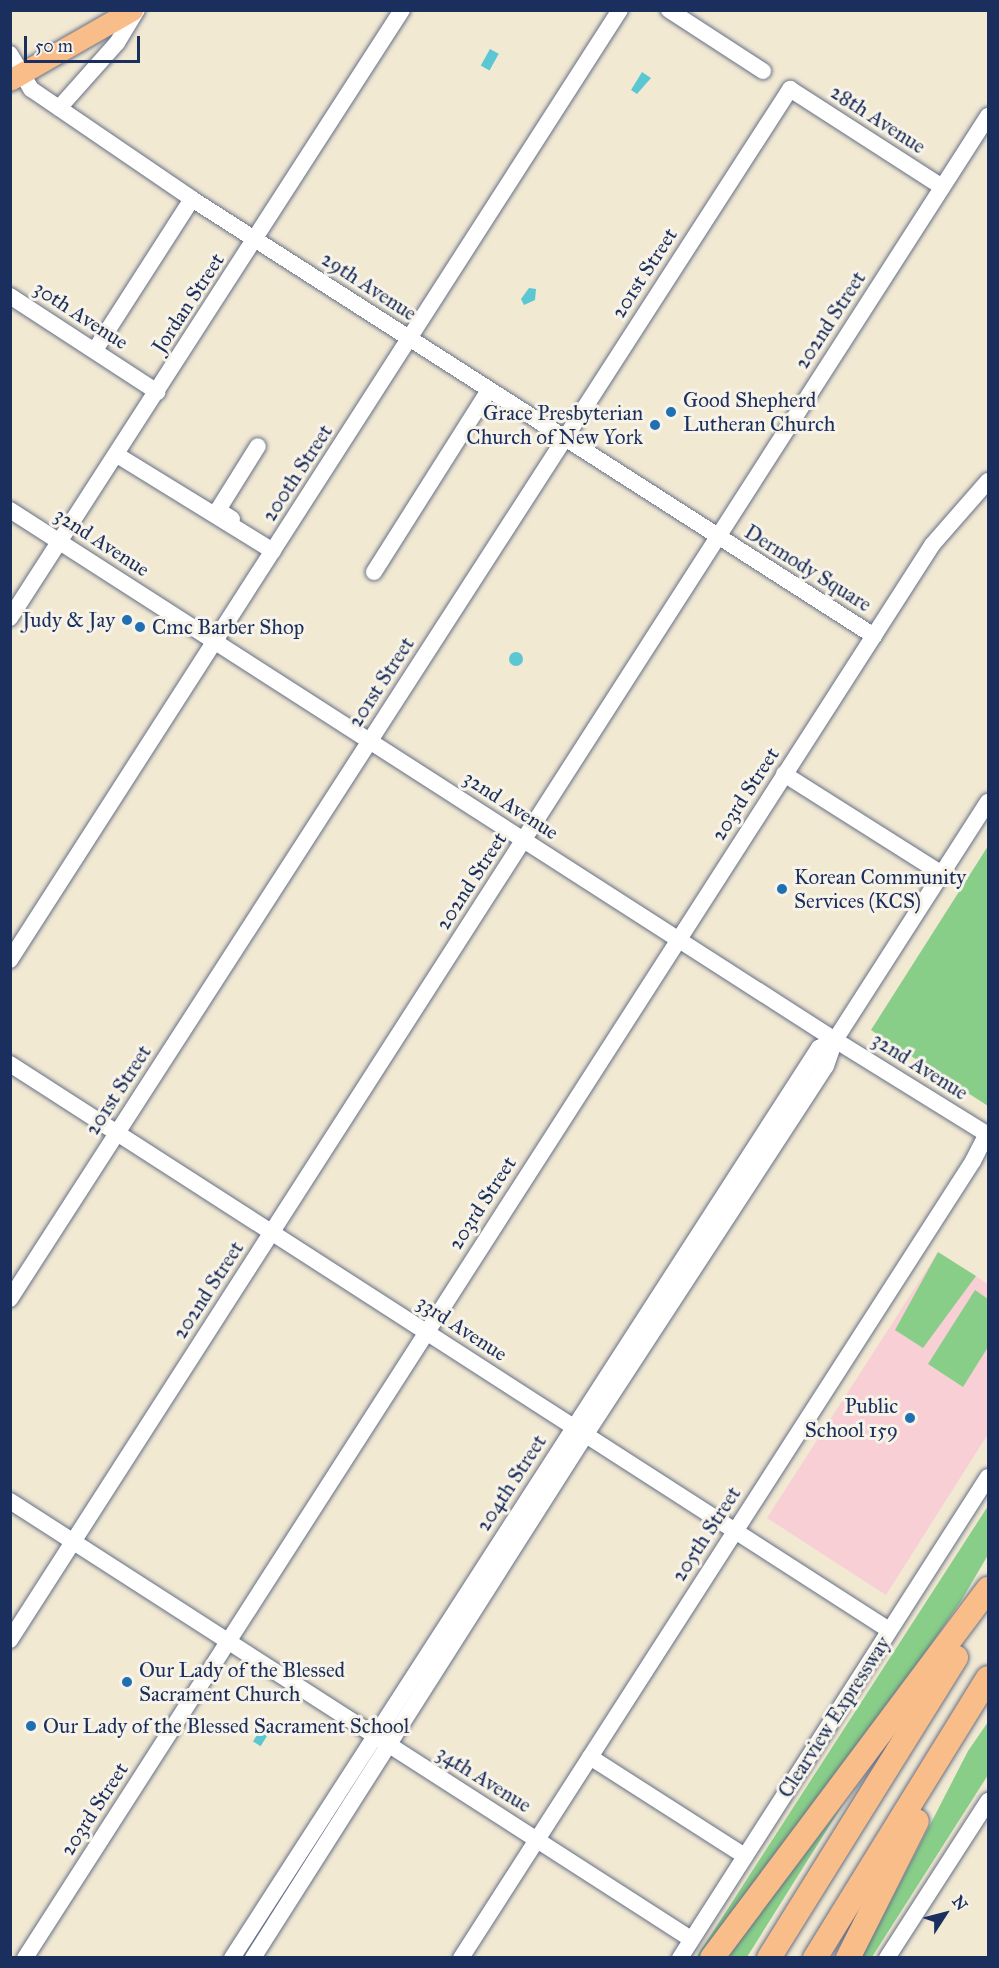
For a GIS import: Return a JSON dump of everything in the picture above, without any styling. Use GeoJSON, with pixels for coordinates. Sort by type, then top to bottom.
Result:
{"type":"FeatureCollection","features":[{"type":"Feature","properties":{"kind":"highway"},"geometry":{"type":"LineString","coordinates":[[712,1958],[988,1589]]}},
{"type":"Feature","properties":{"kind":"highway"},"geometry":{"type":"LineString","coordinates":[[770,1958],[988,1605]]}},
{"type":"Feature","properties":{"kind":"highway"},"geometry":{"type":"LineString","coordinates":[[815,1958],[988,1678]]}},
{"type":"Feature","properties":{"kind":"highway"},"geometry":{"type":"LineString","coordinates":[[848,1958],[988,1684]]}},
{"type":"Feature","properties":{"kind":"main road"},"geometry":{"type":"LineString","coordinates":[[16,77],[132,10]]}},
{"type":"Feature","properties":{"kind":"street"},"geometry":{"type":"LineString","coordinates":[[59,108],[117,43],[137,10]]}},
{"type":"Feature","properties":{"kind":"street","name":"Jordan Street"},"geometry":{"type":"LineString","coordinates":[[10,618],[402,10]]}},
{"type":"Feature","properties":{"kind":"street","name":"200th Street"},"geometry":{"type":"LineString","coordinates":[[10,960],[620,10]]}},
{"type":"Feature","properties":{"kind":"street"},"geometry":{"type":"LineString","coordinates":[[669,10],[763,71]]}},
{"type":"Feature","properties":{"kind":"street","name":"29th Avenue"},"geometry":{"type":"LineString","coordinates":[[10,54],[16,77],[31,89],[192,199],[718,537]]}},
{"type":"Feature","properties":{"kind":"street","name":"28th Avenue"},"geometry":{"type":"LineString","coordinates":[[790,89],[942,187]]}},
{"type":"Feature","properties":{"kind":"street","name":"201st Street"},"geometry":{"type":"LineString","coordinates":[[10,1299],[790,89]]}},
{"type":"Feature","properties":{"kind":"street","name":"202nd Street"},"geometry":{"type":"LineString","coordinates":[[10,1640],[988,116]]}},
{"type":"Feature","properties":{"kind":"street"},"geometry":{"type":"LineString","coordinates":[[96,350],[192,199]]}},
{"type":"Feature","properties":{"kind":"street","name":"30th Avenue"},"geometry":{"type":"LineString","coordinates":[[10,296],[96,350],[157,392]]}},
{"type":"Feature","properties":{"kind":"street"},"geometry":{"type":"LineString","coordinates":[[374,572],[489,390]]}},
{"type":"Feature","properties":{"kind":"street"},"geometry":{"type":"LineString","coordinates":[[258,446],[218,510],[275,549]]}},
{"type":"Feature","properties":{"kind":"street"},"geometry":{"type":"LineString","coordinates":[[117,454],[275,549]]}},
{"type":"Feature","properties":{"kind":"street","name":"203rd Street"},"geometry":{"type":"LineString","coordinates":[[26,1957],[932,545],[988,481]]}},
{"type":"Feature","properties":{"kind":"street","name":"32nd Avenue"},"geometry":{"type":"LineString","coordinates":[[10,510],[678,940],[988,1134]]}},
{"type":"Feature","properties":{"kind":"street","name":"Dermody Square"},"geometry":{"type":"LineString","coordinates":[[718,537],[873,636]]}},
{"type":"Feature","properties":{"kind":"street"},"geometry":{"type":"LineString","coordinates":[[784,774],[942,874]]}},
{"type":"Feature","properties":{"kind":"street","name":"204th Street"},"geometry":{"type":"LineString","coordinates":[[254,1958],[390,1747],[580,1430],[819,1048],[835,1040],[988,802]]}},
{"type":"Feature","properties":{"kind":"street","name":"33rd Avenue"},"geometry":{"type":"LineString","coordinates":[[10,1064],[889,1630]]}},
{"type":"Feature","properties":{"kind":"street","name":"205th Street"},"geometry":{"type":"LineString","coordinates":[[461,1958],[973,1161],[988,1134]]}},
{"type":"Feature","properties":{"kind":"street","name":"204th Street"},"geometry":{"type":"LineString","coordinates":[[232,1958],[376,1736],[580,1430]]}},
{"type":"Feature","properties":{"kind":"street","name":"Clearview Expressway"},"geometry":{"type":"LineString","coordinates":[[680,1958],[988,1477]]}},
{"type":"Feature","properties":{"kind":"street","name":"34th Avenue"},"geometry":{"type":"LineString","coordinates":[[10,1501],[691,1939]]}},
{"type":"Feature","properties":{"kind":"street"},"geometry":{"type":"LineString","coordinates":[[590,1756],[745,1856]]}},
{"type":"Feature","properties":{"kind":"street"},"geometry":{"type":"LineString","coordinates":[[887,1958],[988,1801]]}},
{"type":"Feature","properties":{"kind":"street"},"geometry":{"type":"LineString","coordinates":[[10,1952],[26,1957]]}},
{"type":"Feature","properties":{"kind":"shaded area","name":"Public School 159"},"geometry":{"type":"Polygon","coordinates":[[[938,1252],[988,1284],[988,1434],[886,1595],[767,1518],[938,1252]]]}},
{"type":"Feature","properties":{"kind":"green space"},"geometry":{"type":"Polygon","coordinates":[[[988,846],[988,1106],[871,1030],[988,846]]]}},
{"type":"Feature","properties":{"kind":"green space"},"geometry":{"type":"Polygon","coordinates":[[[938,1252],[976,1276],[923,1348],[895,1330],[938,1252]]]}},
{"type":"Feature","properties":{"kind":"green space"},"geometry":{"type":"Polygon","coordinates":[[[975,1290],[988,1299],[988,1347],[963,1387],[928,1364],[975,1290]]]}},
{"type":"Feature","properties":{"kind":"green space"},"geometry":{"type":"Polygon","coordinates":[[[988,1506],[988,1555],[961,1601],[878,1722],[703,1957],[696,1958],[988,1506]]]}},
{"type":"Feature","properties":{"kind":"green space"},"geometry":{"type":"Polygon","coordinates":[[[988,1722],[988,1775],[872,1957],[862,1957],[968,1751],[988,1722]]]}},
{"type":"Feature","properties":{"kind":"green space"},"geometry":{"type":"Polygon","coordinates":[[[843,1804],[747,1957],[727,1957],[843,1804]]]}},
{"type":"Feature","properties":{"kind":"water"},"geometry":{"type":"Polygon","coordinates":[[[490,49],[499,54],[490,70],[481,66],[490,49]]]}},
{"type":"Feature","properties":{"kind":"water"},"geometry":{"type":"Polygon","coordinates":[[[642,72],[651,78],[637,94],[631,90],[642,72]]]}},
{"type":"Feature","properties":{"kind":"water"},"geometry":{"type":"Polygon","coordinates":[[[529,288],[536,289],[535,300],[524,305],[521,299],[529,288]]]}},
{"type":"Feature","properties":{"kind":"water"},"geometry":{"type":"Polygon","coordinates":[[[516,652],[521,654],[523,659],[521,664],[516,666],[511,664],[509,659],[511,654],[516,652]]]}},
{"type":"Feature","properties":{"kind":"water"},"geometry":{"type":"Polygon","coordinates":[[[262,1727],[270,1732],[261,1746],[253,1741],[262,1727]]]}},
{"type":"Feature","properties":{"kind":"place","name":"Good Shepherd Lutheran Church"},"geometry":{"type":"Point","coordinates":[671,412]}},
{"type":"Feature","properties":{"kind":"place","name":"Grace Presbyterian Church of New York"},"geometry":{"type":"Point","coordinates":[655,425]}},
{"type":"Feature","properties":{"kind":"place","name":"Judy & Jay"},"geometry":{"type":"Point","coordinates":[127,620]}},
{"type":"Feature","properties":{"kind":"place","name":"Cmc Barber Shop"},"geometry":{"type":"Point","coordinates":[140,627]}},
{"type":"Feature","properties":{"kind":"place","name":"Korean Community Services (KCS)"},"geometry":{"type":"Point","coordinates":[782,889]}},
{"type":"Feature","properties":{"kind":"place","name":"Public School 159"},"geometry":{"type":"Point","coordinates":[910,1418]}},
{"type":"Feature","properties":{"kind":"place","name":"Our Lady of the Blessed Sacrament Church"},"geometry":{"type":"Point","coordinates":[127,1682]}},
{"type":"Feature","properties":{"kind":"place","name":"Our Lady of the Blessed Sacrament School"},"geometry":{"type":"Point","coordinates":[31,1726]}}]}
